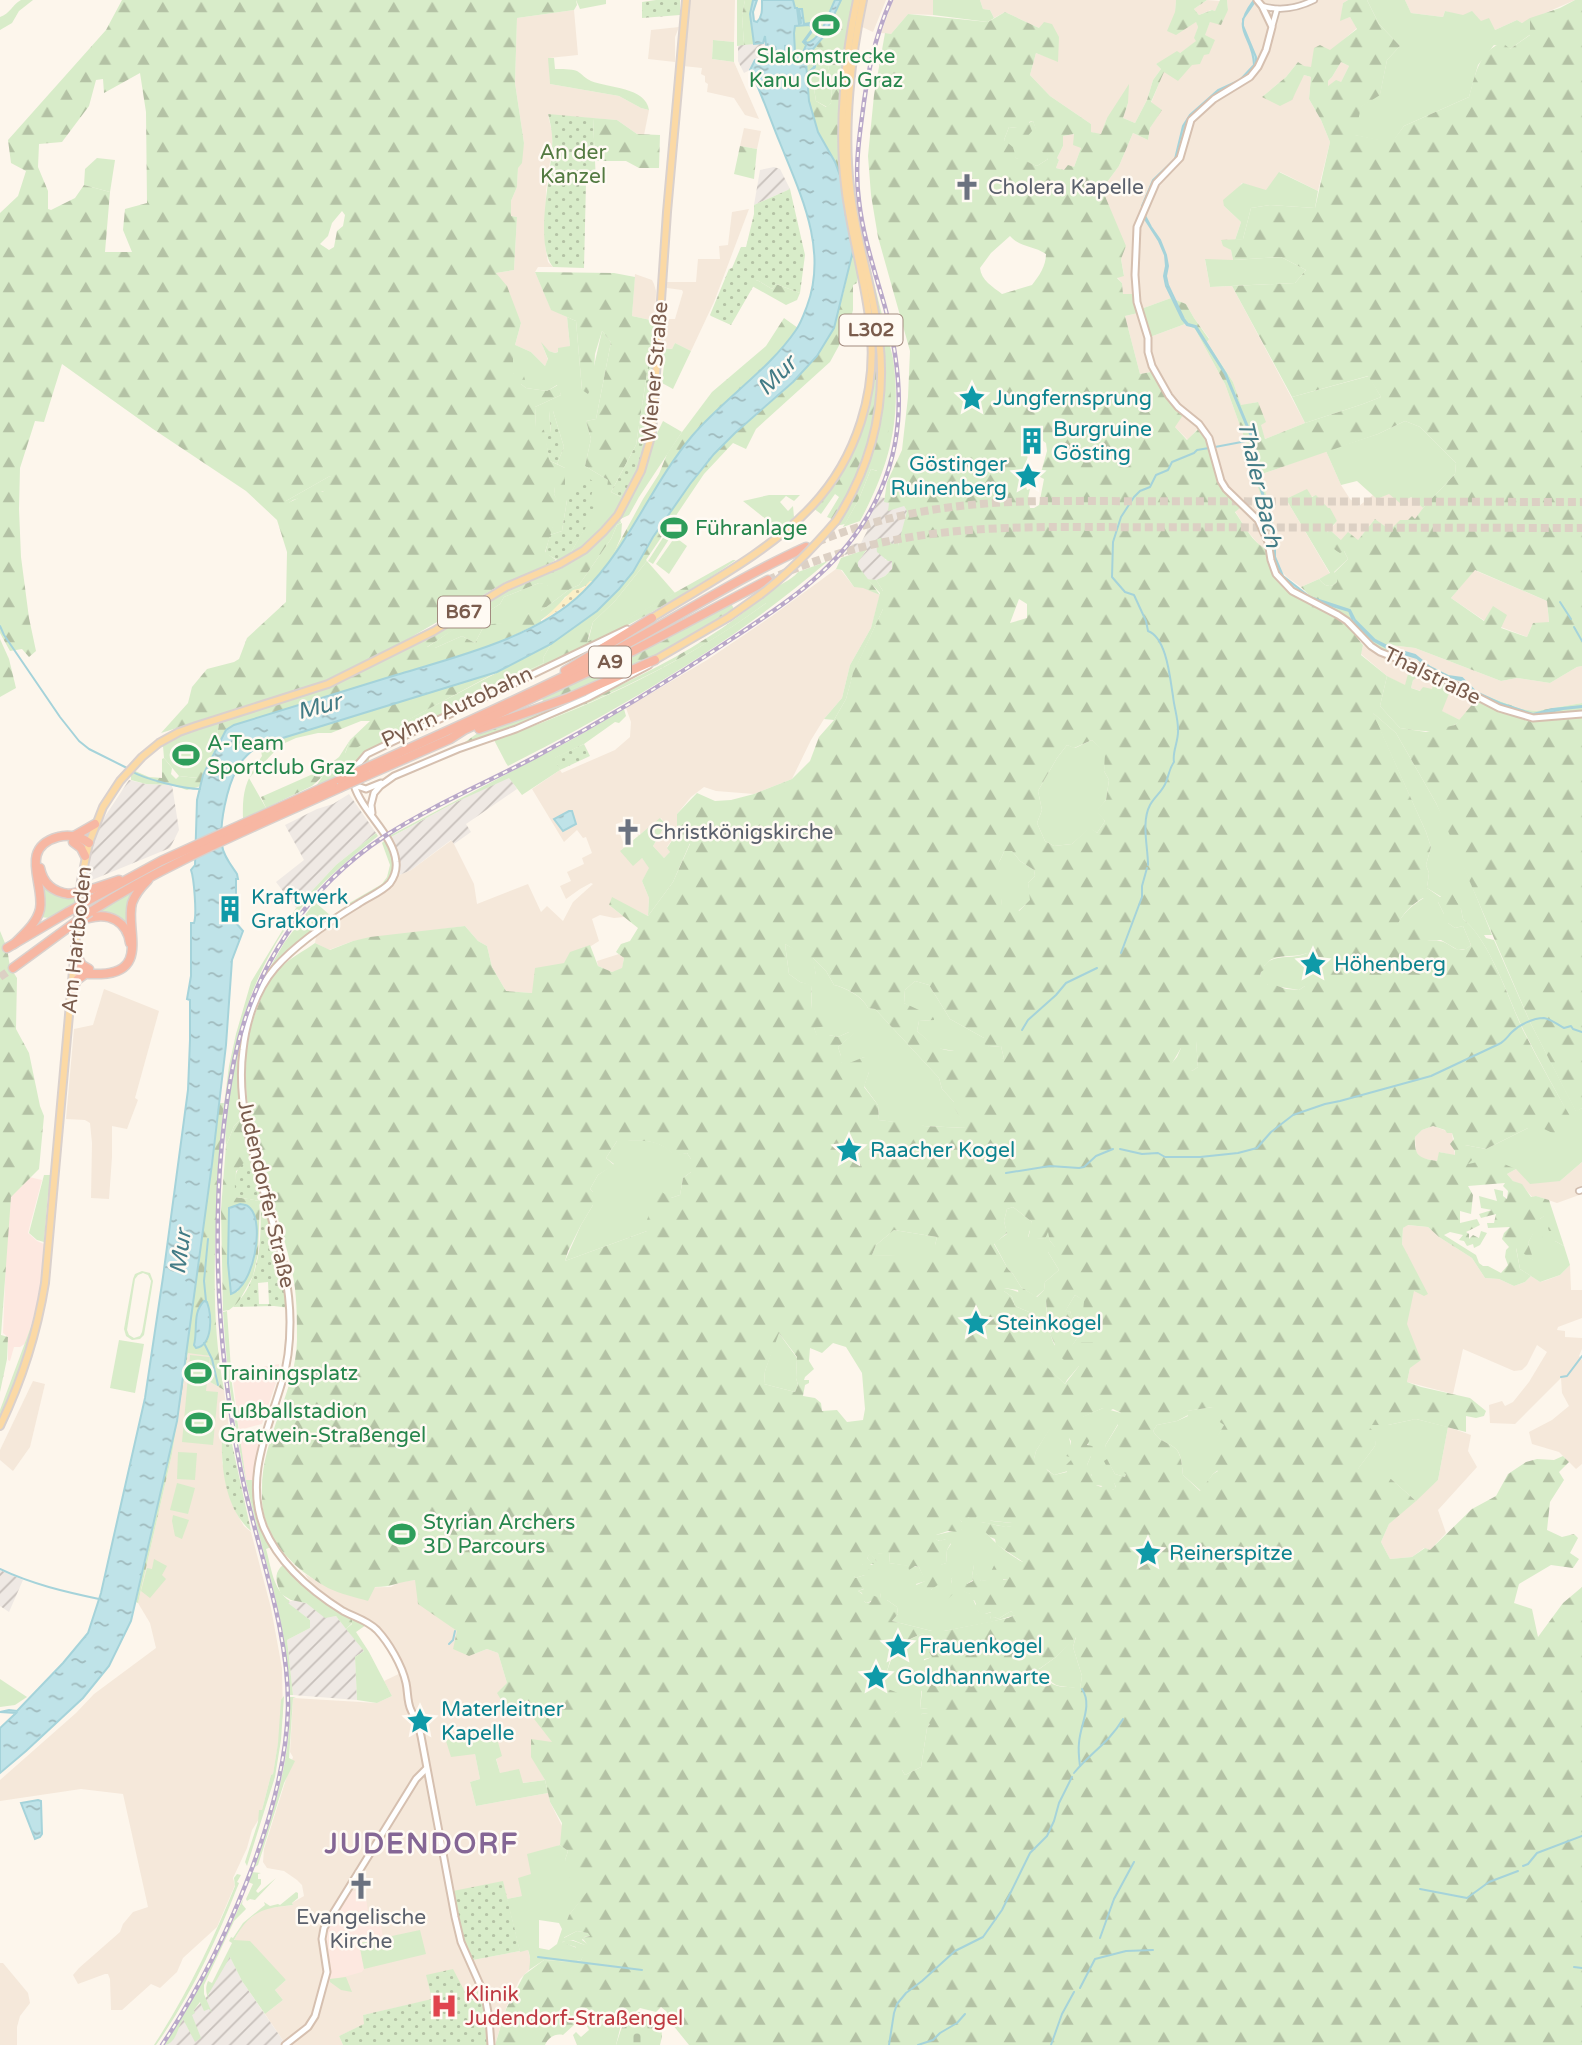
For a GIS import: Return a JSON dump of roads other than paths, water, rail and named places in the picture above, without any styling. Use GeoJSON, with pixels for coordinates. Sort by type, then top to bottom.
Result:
{"type":"FeatureCollection","features":[{"type":"Feature","properties":{"kind":"highway","name":"Pyhrn Autobahn"},"geometry":{"type":"LineString","coordinates":[[13,968],[70,926],[158,872],[594,661],[764,567],[806,547]]}},
{"type":"Feature","properties":{"kind":"highway","name":"Pyhrn Autobahn"},"geometry":{"type":"LineString","coordinates":[[368,771],[450,739],[634,651],[768,580]]}},
{"type":"Feature","properties":{"kind":"highway"},"geometry":{"type":"LineString","coordinates":[[510,701],[652,618]]}},
{"type":"Feature","properties":{"kind":"highway"},"geometry":{"type":"LineString","coordinates":[[450,739],[568,698],[655,660]]}},
{"type":"Feature","properties":{"kind":"highway","name":"Pyhrn Autobahn"},"geometry":{"type":"LineString","coordinates":[[91,894],[265,813],[339,784]]}},
{"type":"Feature","properties":{"kind":"highway"},"geometry":{"type":"LineString","coordinates":[[91,894],[56,891],[43,879],[40,863],[41,856],[51,845],[73,839],[96,824]]}},
{"type":"Feature","properties":{"kind":"highway"},"geometry":{"type":"LineString","coordinates":[[89,843],[54,838],[39,850],[35,869],[40,907],[35,921],[11,946],[68,912],[91,894]]}},
{"type":"Feature","properties":{"kind":"highway"},"geometry":{"type":"LineString","coordinates":[[73,839],[85,856]]}},
{"type":"Feature","properties":{"kind":"highway"},"geometry":{"type":"LineString","coordinates":[[72,990],[77,980],[88,971],[111,972],[122,967],[129,959],[134,943],[132,902],[138,891],[158,872]]}},
{"type":"Feature","properties":{"kind":"highway"},"geometry":{"type":"LineString","coordinates":[[74,970],[88,971],[117,965],[127,955],[130,945],[128,934],[119,922],[113,918],[89,915]]}},
{"type":"Feature","properties":{"kind":"highway"},"geometry":{"type":"LineString","coordinates":[[75,952],[88,971]]}},
{"type":"Feature","properties":{"kind":"main road","name":"Wiener Straße"},"geometry":{"type":"LineString","coordinates":[[130,770],[157,745],[179,732],[328,684],[415,641],[506,587],[538,575],[584,550],[618,515],[641,471],[653,426],[667,212],[686,0]]}},
{"type":"Feature","properties":{"kind":"main road","name":"L302"},"geometry":{"type":"LineString","coordinates":[[355,768],[367,754],[652,618],[783,533],[828,488],[856,438],[871,375],[869,315],[844,181],[845,94],[852,20],[857,0]]}},
{"type":"Feature","properties":{"kind":"main road","name":"L302"},"geometry":{"type":"LineString","coordinates":[[387,780],[447,753],[516,729],[643,670],[655,660],[729,617],[778,580],[813,549],[849,500],[863,472],[872,445],[881,400],[879,336],[854,221],[849,184],[849,109],[858,21],[863,0]]}},
{"type":"Feature","properties":{"kind":"main road"},"geometry":{"type":"LineString","coordinates":[[1259,2],[1272,27]]}},
{"type":"Feature","properties":{"kind":"main road","name":"Thalstraße"},"geometry":{"type":"LineString","coordinates":[[1272,27],[1266,50],[1250,77],[1214,99],[1191,121],[1180,158],[1157,183],[1135,233],[1136,292],[1152,366],[1169,396],[1199,424],[1210,439],[1221,481],[1258,520],[1268,542],[1273,568],[1281,581],[1296,594],[1347,621],[1380,652],[1424,669],[1490,704],[1533,718],[1582,714]]}},
{"type":"Feature","properties":{"kind":"main road","name":"Am Hartboden"},"geometry":{"type":"LineString","coordinates":[[0,1426],[25,1368],[45,1283],[85,856],[96,824],[111,795],[130,770]]}},
{"type":"Feature","properties":{"kind":"main road"},"geometry":{"type":"LineString","coordinates":[[374,820],[371,809],[373,796],[387,780]]}},
{"type":"Feature","properties":{"kind":"main road","name":"Judendorfer Straße"},"geometry":{"type":"LineString","coordinates":[[387,780],[369,788],[354,785],[394,853],[397,868],[395,876],[389,884],[292,951],[272,971],[258,996],[246,1031],[241,1068],[244,1108],[254,1157],[282,1257],[290,1306],[287,1359],[282,1384],[261,1449],[256,1486],[259,1512],[273,1545],[298,1576],[328,1601],[369,1623],[386,1642],[405,1679],[410,1707],[419,1730],[461,1942],[485,1996],[491,2045]]}},
{"type":"Feature","properties":{"kind":"main road"},"geometry":{"type":"LineString","coordinates":[[285,2045],[307,2028],[315,2016],[327,1972],[322,1939],[324,1928],[416,1779],[426,1769]]}},
{"type":"Feature","properties":{"kind":"street"},"geometry":{"type":"LineString","coordinates":[[1259,2],[1277,9],[1300,6],[1314,0]]}},
{"type":"Feature","properties":{"kind":"street"},"geometry":{"type":"LineString","coordinates":[[1272,27],[1277,9]]}},
{"type":"Feature","properties":{"kind":"water"},"geometry":{"type":"Polygon","coordinates":[[[753,0],[757,0],[753,12],[754,21],[757,22],[761,15],[762,0],[793,0],[799,24],[799,9],[802,9],[804,24],[810,23],[818,30],[813,30],[805,41],[807,43],[821,31],[835,0],[841,0],[824,36],[813,49],[815,67],[810,73],[814,67],[812,49],[804,50],[806,45],[803,42],[813,28],[809,25],[795,26],[795,52],[787,53],[785,45],[785,53],[777,54],[775,46],[776,54],[767,55],[765,36],[763,43],[754,44],[750,14],[753,0]]]}},
{"type":"Feature","properties":{"kind":"water"},"geometry":{"type":"Polygon","coordinates":[[[1243,26],[1256,57],[1256,66],[1250,75],[1219,92],[1190,119],[1185,127],[1178,157],[1154,181],[1143,210],[1142,206],[1153,180],[1175,159],[1183,126],[1190,115],[1218,90],[1240,80],[1254,65],[1243,26]]]}},
{"type":"Feature","properties":{"kind":"water","name":"Mur"},"geometry":{"type":"Polygon","coordinates":[[[800,54],[800,58],[806,62],[809,101],[818,132],[842,181],[853,251],[834,328],[817,356],[793,382],[714,454],[653,537],[633,572],[597,611],[551,644],[497,672],[260,745],[244,758],[233,777],[221,836],[224,852],[237,874],[236,923],[243,931],[232,960],[226,1045],[212,1164],[177,1421],[131,1621],[109,1666],[83,1698],[0,1773],[0,1728],[16,1713],[0,1712],[17,1711],[88,1633],[101,1593],[145,1398],[188,1090],[190,1000],[187,999],[191,976],[191,923],[194,923],[195,912],[191,870],[195,865],[197,800],[203,775],[226,730],[234,725],[444,661],[520,633],[565,608],[583,592],[614,556],[677,455],[705,422],[785,345],[805,312],[813,285],[815,264],[809,223],[796,183],[750,70],[755,60],[800,54]]]}},
{"type":"Feature","properties":{"kind":"water"},"geometry":{"type":"Polygon","coordinates":[[[1144,213],[1166,255],[1168,285],[1184,319],[1188,324],[1196,326],[1226,374],[1254,441],[1262,490],[1275,534],[1275,557],[1283,576],[1310,597],[1350,610],[1355,620],[1375,640],[1415,655],[1448,676],[1462,678],[1476,692],[1500,703],[1533,714],[1553,709],[1582,707],[1533,716],[1500,706],[1475,694],[1461,680],[1448,678],[1428,668],[1417,658],[1391,650],[1374,641],[1353,621],[1349,611],[1310,599],[1281,577],[1274,558],[1273,532],[1261,490],[1253,441],[1225,374],[1195,327],[1187,325],[1182,319],[1166,286],[1165,255],[1145,219],[1144,213]]]}},
{"type":"Feature","properties":{"kind":"water"},"geometry":{"type":"Polygon","coordinates":[[[572,811],[576,824],[563,831],[554,819],[572,811]]]}},
{"type":"Feature","properties":{"kind":"water"},"geometry":{"type":"Polygon","coordinates":[[[240,1204],[248,1206],[254,1216],[257,1240],[246,1279],[239,1289],[231,1294],[228,1263],[229,1208],[240,1204]]]}},
{"type":"Feature","properties":{"kind":"water"},"geometry":{"type":"Polygon","coordinates":[[[204,1301],[209,1308],[210,1329],[206,1342],[196,1348],[197,1316],[204,1301]]]}},
{"type":"Feature","properties":{"kind":"water"},"geometry":{"type":"Polygon","coordinates":[[[41,1801],[42,1834],[35,1839],[21,1803],[41,1801]]]}},
{"type":"Feature","properties":{"kind":"waterway","name":"Thaler Bach"},"geometry":{"type":"LineString","coordinates":[[1215,447],[1252,440]]}},
{"type":"Feature","properties":{"kind":"waterway"},"geometry":{"type":"LineString","coordinates":[[1148,865],[1145,827],[1147,812],[1165,785],[1174,762],[1178,725],[1169,670],[1160,642],[1148,631],[1134,595],[1125,592],[1112,577],[1113,542],[1121,517],[1134,497],[1150,487],[1156,475],[1168,470],[1172,462],[1197,450],[1209,448]]}},
{"type":"Feature","properties":{"kind":"waterway"},"geometry":{"type":"LineString","coordinates":[[1560,602],[1571,619]]}},
{"type":"Feature","properties":{"kind":"waterway"},"geometry":{"type":"LineString","coordinates":[[0,626],[79,741],[127,768]]}},
{"type":"Feature","properties":{"kind":"waterway"},"geometry":{"type":"LineString","coordinates":[[1574,627],[1582,641]]}},
{"type":"Feature","properties":{"kind":"waterway"},"geometry":{"type":"LineString","coordinates":[[131,771],[164,783],[200,789]]}},
{"type":"Feature","properties":{"kind":"waterway"},"geometry":{"type":"LineString","coordinates":[[1121,953],[1142,897],[1147,868]]}},
{"type":"Feature","properties":{"kind":"waterway"},"geometry":{"type":"LineString","coordinates":[[1022,1030],[1028,1020],[1066,983],[1097,968]]}},
{"type":"Feature","properties":{"kind":"waterway"},"geometry":{"type":"LineString","coordinates":[[1120,1149],[1142,1154],[1158,1153],[1165,1157],[1238,1153],[1257,1148],[1271,1132],[1293,1115],[1431,1076],[1499,1044],[1522,1024],[1544,1018],[1564,1028],[1571,1026],[1582,1032]]}},
{"type":"Feature","properties":{"kind":"waterway"},"geometry":{"type":"LineString","coordinates":[[1006,1173],[1050,1166],[1084,1167],[1096,1156],[1113,1149]]}},
{"type":"Feature","properties":{"kind":"waterway"},"geometry":{"type":"LineString","coordinates":[[206,1301],[204,1281],[208,1239]]}},
{"type":"Feature","properties":{"kind":"waterway"},"geometry":{"type":"LineString","coordinates":[[204,1343],[212,1359],[218,1385]]}},
{"type":"Feature","properties":{"kind":"waterway"},"geometry":{"type":"LineString","coordinates":[[1561,1377],[1567,1376],[1582,1356]]}},
{"type":"Feature","properties":{"kind":"waterway"},"geometry":{"type":"LineString","coordinates":[[0,1569],[36,1583],[99,1599]]}},
{"type":"Feature","properties":{"kind":"waterway"},"geometry":{"type":"LineString","coordinates":[[449,1644],[455,1631]]}},
{"type":"Feature","properties":{"kind":"waterway"},"geometry":{"type":"LineString","coordinates":[[1080,1766],[1079,1743],[1086,1708],[1082,1689]]}},
{"type":"Feature","properties":{"kind":"waterway"},"geometry":{"type":"LineString","coordinates":[[1074,1773],[1123,1719]]}},
{"type":"Feature","properties":{"kind":"waterway"},"geometry":{"type":"LineString","coordinates":[[889,2045],[894,2013],[906,1993],[955,1951],[983,1937],[1002,1910],[1030,1853],[1047,1836],[1072,1777]]}},
{"type":"Feature","properties":{"kind":"waterway"},"geometry":{"type":"LineString","coordinates":[[1523,1866],[1537,1853],[1582,1836]]}},
{"type":"Feature","properties":{"kind":"waterway"},"geometry":{"type":"LineString","coordinates":[[1100,1938],[1114,1899],[1134,1862]]}},
{"type":"Feature","properties":{"kind":"waterway"},"geometry":{"type":"LineString","coordinates":[[1420,1889],[1467,1898],[1489,1882],[1518,1871]]}},
{"type":"Feature","properties":{"kind":"waterway"},"geometry":{"type":"LineString","coordinates":[[1080,1988],[1095,1959],[1126,1951],[1153,1950]]}},
{"type":"Feature","properties":{"kind":"waterway"},"geometry":{"type":"LineString","coordinates":[[538,1957],[642,1970]]}},
{"type":"Feature","properties":{"kind":"waterway"},"geometry":{"type":"LineString","coordinates":[[1574,1967],[1582,1968]]}},
{"type":"Feature","properties":{"kind":"waterway"},"geometry":{"type":"LineString","coordinates":[[1051,2045],[1062,2014],[1074,1992]]}},
{"type":"Feature","properties":{"kind":"waterway"},"geometry":{"type":"LineString","coordinates":[[918,2045],[933,2040],[965,2014]]}},
{"type":"Feature","properties":{"kind":"tunnel"},"geometry":{"type":"LineString","coordinates":[[817,542],[845,531],[901,516],[987,503],[1582,502]]}},
{"type":"Feature","properties":{"kind":"tunnel"},"geometry":{"type":"LineString","coordinates":[[768,580],[837,554],[871,545],[904,538],[974,530],[1047,527],[1582,528]]}},
{"type":"Feature","properties":{"kind":"tunnel"},"geometry":{"type":"LineString","coordinates":[[0,977],[13,968]]}},
{"type":"Feature","properties":{"kind":"railway"},"geometry":{"type":"LineString","coordinates":[[162,2045],[206,1970],[246,1884],[275,1793],[284,1750],[288,1708],[287,1678],[278,1618],[248,1501],[232,1422],[221,1319],[218,1266],[220,1161],[234,1061],[242,1027],[269,963],[287,934],[331,880],[357,857],[403,825],[586,729],[709,654],[818,576],[860,528],[887,475],[898,421],[897,365],[885,307],[863,228],[857,180],[859,138],[869,72],[891,0]]}},
{"type":"Feature","properties":{"kind":"place","name":"Slalomstrecke Kanu Club Graz"},"geometry":{"type":"Point","coordinates":[826,25]}},
{"type":"Feature","properties":{"kind":"place","name":"Cholera Kapelle"},"geometry":{"type":"Point","coordinates":[967,187]}},
{"type":"Feature","properties":{"kind":"place","name":"Jungfernsprung"},"geometry":{"type":"Point","coordinates":[972,398]}},
{"type":"Feature","properties":{"kind":"place","name":"Burgruine Gösting"},"geometry":{"type":"Point","coordinates":[1032,441]}},
{"type":"Feature","properties":{"kind":"place","name":"Göstinger Ruinenberg"},"geometry":{"type":"Point","coordinates":[1028,476]}},
{"type":"Feature","properties":{"kind":"place","name":"Führanlage"},"geometry":{"type":"Point","coordinates":[674,528]}},
{"type":"Feature","properties":{"kind":"place","name":"A-Team Sportclub Graz"},"geometry":{"type":"Point","coordinates":[186,755]}},
{"type":"Feature","properties":{"kind":"place","name":"Christkönigskirche"},"geometry":{"type":"Point","coordinates":[628,832]}},
{"type":"Feature","properties":{"kind":"place","name":"Kraftwerk Gratkorn"},"geometry":{"type":"Point","coordinates":[230,909]}},
{"type":"Feature","properties":{"kind":"place","name":"Höhenberg"},"geometry":{"type":"Point","coordinates":[1313,964]}},
{"type":"Feature","properties":{"kind":"place","name":"Raacher Kogel"},"geometry":{"type":"Point","coordinates":[849,1150]}},
{"type":"Feature","properties":{"kind":"place","name":"Steinkogel"},"geometry":{"type":"Point","coordinates":[976,1323]}},
{"type":"Feature","properties":{"kind":"place","name":"Trainingsplatz"},"geometry":{"type":"Point","coordinates":[198,1373]}},
{"type":"Feature","properties":{"kind":"place","name":"Fußballstadion Gratwein-Straßengel"},"geometry":{"type":"Point","coordinates":[199,1423]}},
{"type":"Feature","properties":{"kind":"place","name":"Styrian Archers 3D Parcours"},"geometry":{"type":"Point","coordinates":[402,1534]}},
{"type":"Feature","properties":{"kind":"place","name":"Reinerspitze"},"geometry":{"type":"Point","coordinates":[1148,1553]}},
{"type":"Feature","properties":{"kind":"place","name":"Frauenkogel"},"geometry":{"type":"Point","coordinates":[898,1646]}},
{"type":"Feature","properties":{"kind":"place","name":"Goldhannwarte"},"geometry":{"type":"Point","coordinates":[876,1677]}},
{"type":"Feature","properties":{"kind":"place","name":"Materleitner Kapelle"},"geometry":{"type":"Point","coordinates":[420,1721]}},
{"type":"Feature","properties":{"kind":"place","name":"Evangelische Kirche"},"geometry":{"type":"Point","coordinates":[361,1886]}},
{"type":"Feature","properties":{"kind":"place","name":"Klinik Judendorf-Straßengel"},"geometry":{"type":"Point","coordinates":[444,2006]}},
{"type":"Feature","properties":{"kind":"district","name":"JUDENDORF"},"geometry":{"type":"Point","coordinates":[422,1844]}},
{"type":"Feature","properties":{"kind":"park label","name":"An der Kanzel"},"geometry":{"type":"Point","coordinates":[573,164]}}]}
